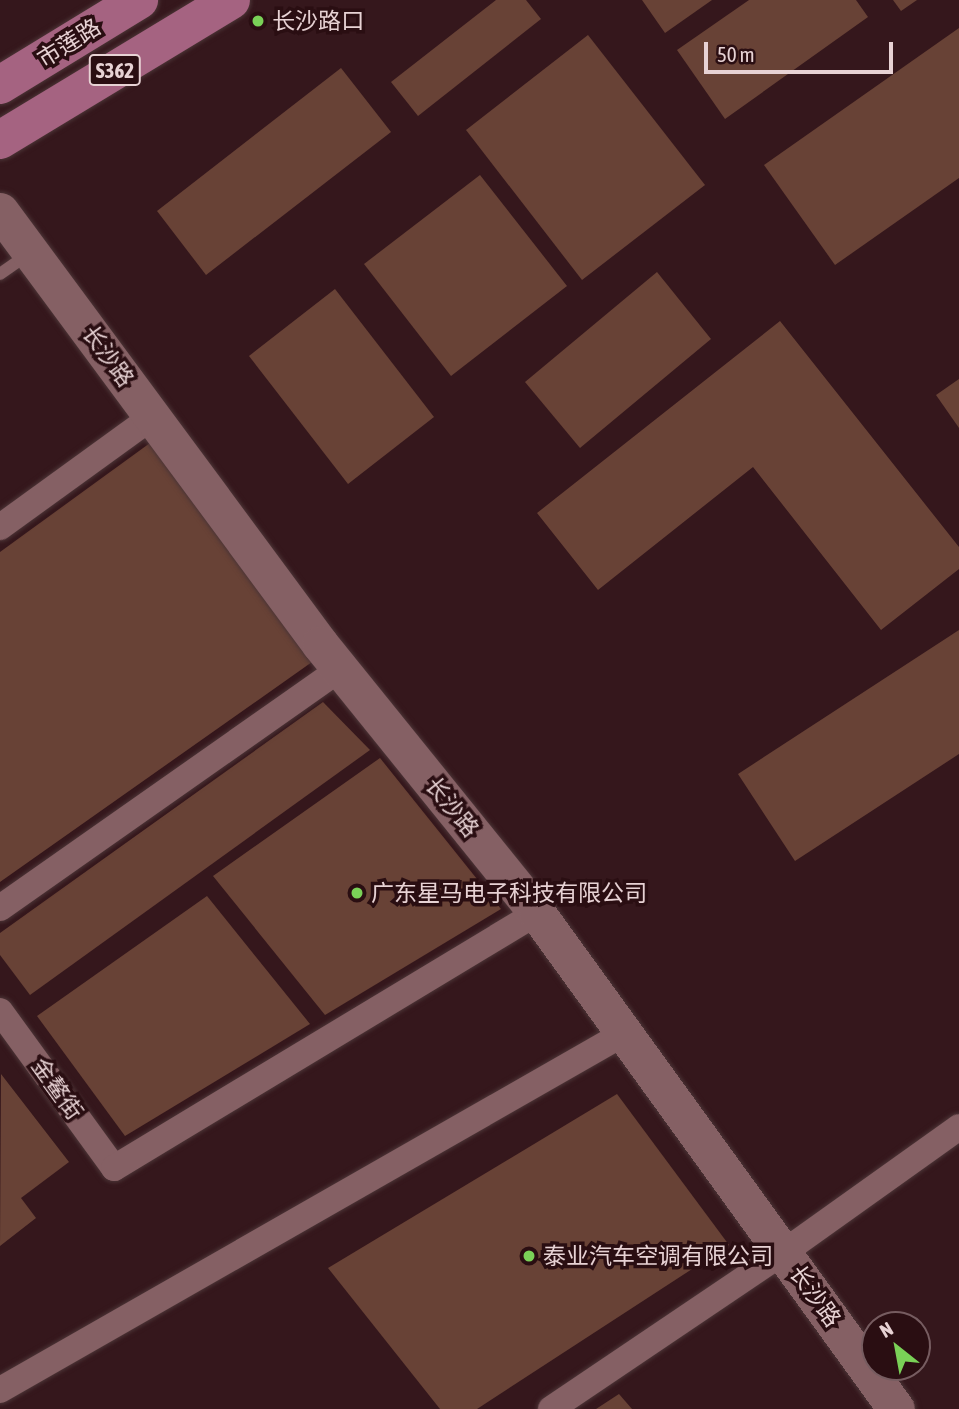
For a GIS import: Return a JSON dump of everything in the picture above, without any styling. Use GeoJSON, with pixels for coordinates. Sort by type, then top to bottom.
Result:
{"type":"FeatureCollection","features":[{"type":"Feature","properties":{"kind":"main road","name":"市莲路"},"geometry":{"type":"LineString","coordinates":[[0,85],[139,0]]}},
{"type":"Feature","properties":{"kind":"main road","name":"市莲路"},"geometry":{"type":"LineString","coordinates":[[0,140],[231,0]]}},
{"type":"Feature","properties":{"kind":"street","name":"长沙路"},"geometry":{"type":"LineString","coordinates":[[0,211],[320,644],[537,914],[896,1409]]}},
{"type":"Feature","properties":{"kind":"street"},"geometry":{"type":"LineString","coordinates":[[0,527],[152,417]]}},
{"type":"Feature","properties":{"kind":"street"},"geometry":{"type":"LineString","coordinates":[[0,908],[341,668]]}},
{"type":"Feature","properties":{"kind":"street","name":"金鳌街"},"geometry":{"type":"LineString","coordinates":[[0,1010],[114,1168],[537,914]]}},
{"type":"Feature","properties":{"kind":"street"},"geometry":{"type":"LineString","coordinates":[[0,1390],[623,1034]]}},
{"type":"Feature","properties":{"kind":"street"},"geometry":{"type":"LineString","coordinates":[[551,1409],[784,1252],[959,1127]]}},
{"type":"Feature","properties":{"kind":"lane"},"geometry":{"type":"LineString","coordinates":[[0,274],[32,252]]}},
{"type":"Feature","properties":{"kind":"building"},"geometry":{"type":"Polygon","coordinates":[[[496,0],[526,0],[541,19],[418,116],[391,82],[496,0]]]}},
{"type":"Feature","properties":{"kind":"building"},"geometry":{"type":"Polygon","coordinates":[[[642,0],[712,0],[665,33],[642,0]]]}},
{"type":"Feature","properties":{"kind":"building"},"geometry":{"type":"Polygon","coordinates":[[[749,0],[856,0],[868,17],[725,119],[677,50],[749,0]]]}},
{"type":"Feature","properties":{"kind":"building"},"geometry":{"type":"Polygon","coordinates":[[[893,0],[917,0],[901,11],[893,0]]]}},
{"type":"Feature","properties":{"kind":"building"},"geometry":{"type":"Polygon","coordinates":[[[959,28],[959,178],[835,265],[764,165],[959,28]]]}},
{"type":"Feature","properties":{"kind":"building"},"geometry":{"type":"Polygon","coordinates":[[[588,35],[705,185],[582,280],[466,130],[588,35]]]}},
{"type":"Feature","properties":{"kind":"building"},"geometry":{"type":"Polygon","coordinates":[[[341,68],[391,132],[206,275],[157,211],[341,68]]]}},
{"type":"Feature","properties":{"kind":"building"},"geometry":{"type":"Polygon","coordinates":[[[480,175],[567,286],[451,376],[364,264],[480,175]]]}},
{"type":"Feature","properties":{"kind":"building"},"geometry":{"type":"Polygon","coordinates":[[[657,272],[711,339],[580,448],[525,382],[657,272]]]}},
{"type":"Feature","properties":{"kind":"building"},"geometry":{"type":"Polygon","coordinates":[[[335,289],[434,417],[348,484],[249,356],[335,289]]]}},
{"type":"Feature","properties":{"kind":"building"},"geometry":{"type":"Polygon","coordinates":[[[780,321],[959,547],[959,569],[881,630],[753,467],[598,590],[537,513],[780,321]]]}},
{"type":"Feature","properties":{"kind":"building"},"geometry":{"type":"Polygon","coordinates":[[[959,379],[959,428],[936,395],[959,379]]]}},
{"type":"Feature","properties":{"kind":"building"},"geometry":{"type":"Polygon","coordinates":[[[150,443],[312,662],[0,882],[0,552],[150,443]]]}},
{"type":"Feature","properties":{"kind":"building"},"geometry":{"type":"Polygon","coordinates":[[[959,630],[959,754],[795,861],[738,774],[959,630]]]}},
{"type":"Feature","properties":{"kind":"building"},"geometry":{"type":"Polygon","coordinates":[[[323,702],[370,750],[30,995],[0,955],[0,933],[323,702]]]}},
{"type":"Feature","properties":{"kind":"building","name":"广东星马电子科技有限公司"},"geometry":{"type":"Polygon","coordinates":[[[380,758],[501,909],[325,1015],[213,876],[380,758]]]}},
{"type":"Feature","properties":{"kind":"building"},"geometry":{"type":"Polygon","coordinates":[[[207,896],[310,1024],[125,1136],[37,1016],[207,896]]]}},
{"type":"Feature","properties":{"kind":"building"},"geometry":{"type":"Polygon","coordinates":[[[1,1074],[69,1162],[21,1198],[36,1218],[0,1246],[1,1074]]]}},
{"type":"Feature","properties":{"kind":"building","name":"泰业汽车空调有限公司"},"geometry":{"type":"Polygon","coordinates":[[[617,1094],[729,1245],[477,1409],[440,1409],[328,1268],[617,1094]]]}},
{"type":"Feature","properties":{"kind":"building"},"geometry":{"type":"Polygon","coordinates":[[[619,1394],[632,1409],[596,1409],[619,1394]]]}},
{"type":"Feature","properties":{"kind":"place","name":"长沙路口"},"geometry":{"type":"Point","coordinates":[258,21]}},
{"type":"Feature","properties":{"kind":"place","name":"广东星马电子科技有限公司"},"geometry":{"type":"Point","coordinates":[357,893]}},
{"type":"Feature","properties":{"kind":"place","name":"泰业汽车空调有限公司"},"geometry":{"type":"Point","coordinates":[529,1256]}}]}
